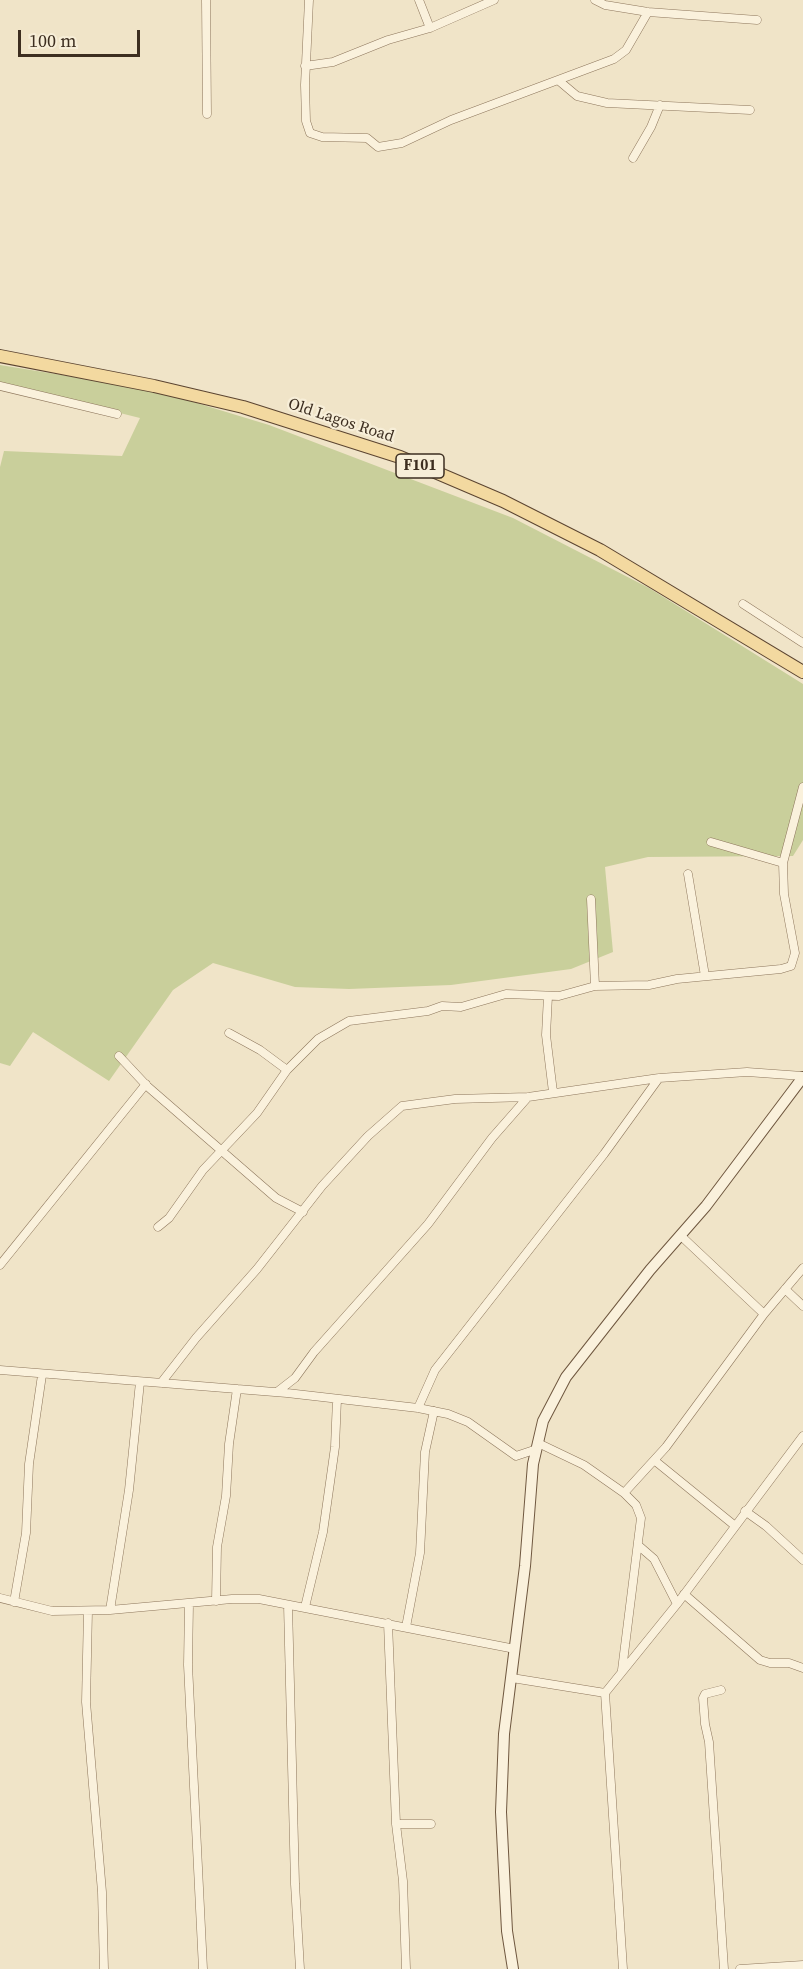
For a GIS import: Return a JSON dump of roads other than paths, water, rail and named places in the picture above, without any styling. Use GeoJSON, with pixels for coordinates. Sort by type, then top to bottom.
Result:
{"type":"FeatureCollection","features":[{"type":"Feature","properties":{"kind":"main road","name":"Old Lagos Road"},"geometry":{"type":"LineString","coordinates":[[0,356],[134,382],[243,407],[400,457],[502,501],[600,550],[803,672]]}},
{"type":"Feature","properties":{"kind":"street"},"geometry":{"type":"LineString","coordinates":[[206,0],[207,114]]}},
{"type":"Feature","properties":{"kind":"street"},"geometry":{"type":"LineString","coordinates":[[309,0],[305,66],[306,121],[310,133],[322,137],[367,138],[378,147],[402,143],[451,120],[614,59],[626,50],[648,12]]}},
{"type":"Feature","properties":{"kind":"street"},"geometry":{"type":"LineString","coordinates":[[419,0],[430,28]]}},
{"type":"Feature","properties":{"kind":"street"},"geometry":{"type":"LineString","coordinates":[[305,66],[323,65],[388,39],[430,28],[494,0]]}},
{"type":"Feature","properties":{"kind":"street"},"geometry":{"type":"LineString","coordinates":[[595,0],[605,5],[648,12],[757,20]]}},
{"type":"Feature","properties":{"kind":"street"},"geometry":{"type":"LineString","coordinates":[[558,80],[577,96],[607,103],[750,110]]}},
{"type":"Feature","properties":{"kind":"street"},"geometry":{"type":"LineString","coordinates":[[633,158],[651,127],[660,105]]}},
{"type":"Feature","properties":{"kind":"street"},"geometry":{"type":"LineString","coordinates":[[0,386],[117,414]]}},
{"type":"Feature","properties":{"kind":"street"},"geometry":{"type":"LineString","coordinates":[[743,604],[803,643]]}},
{"type":"Feature","properties":{"kind":"street"},"geometry":{"type":"LineString","coordinates":[[158,1227],[169,1218],[203,1170],[256,1113],[287,1070],[318,1039],[349,1022],[428,1011],[442,1006],[461,1008],[506,994],[548,996],[568,994],[595,986],[649,985],[705,976],[781,969],[794,961],[795,953],[784,894],[783,863],[803,787]]}},
{"type":"Feature","properties":{"kind":"street"},"geometry":{"type":"LineString","coordinates":[[711,842],[783,863]]}},
{"type":"Feature","properties":{"kind":"street"},"geometry":{"type":"LineString","coordinates":[[688,874],[705,976]]}},
{"type":"Feature","properties":{"kind":"street"},"geometry":{"type":"LineString","coordinates":[[591,899],[595,986]]}},
{"type":"Feature","properties":{"kind":"street"},"geometry":{"type":"LineString","coordinates":[[548,996],[546,1035],[553,1092]]}},
{"type":"Feature","properties":{"kind":"street"},"geometry":{"type":"LineString","coordinates":[[228,1034],[260,1050],[287,1070]]}},
{"type":"Feature","properties":{"kind":"street"},"geometry":{"type":"LineString","coordinates":[[119,1056],[146,1084],[276,1198],[303,1212]]}},
{"type":"Feature","properties":{"kind":"street"},"geometry":{"type":"LineString","coordinates":[[161,1383],[196,1338],[235,1296],[322,1186],[393,1111],[402,1106],[455,1099],[528,1097],[659,1078],[747,1072],[803,1077]]}},
{"type":"Feature","properties":{"kind":"street"},"geometry":{"type":"LineString","coordinates":[[513,1969],[507,1931],[501,1812],[504,1734],[538,1446],[543,1421],[566,1377],[650,1270],[757,1142],[803,1077]]}},
{"type":"Feature","properties":{"kind":"street"},"geometry":{"type":"LineString","coordinates":[[418,1407],[426,1386],[448,1351],[604,1154],[659,1078]]}},
{"type":"Feature","properties":{"kind":"street"},"geometry":{"type":"LineString","coordinates":[[0,1265],[146,1084]]}},
{"type":"Feature","properties":{"kind":"street"},"geometry":{"type":"LineString","coordinates":[[277,1392],[295,1378],[314,1352],[428,1224],[511,1114],[528,1097]]}},
{"type":"Feature","properties":{"kind":"street"},"geometry":{"type":"LineString","coordinates":[[509,1098],[511,1114]]}},
{"type":"Feature","properties":{"kind":"street"},"geometry":{"type":"LineString","coordinates":[[681,1235],[764,1314]]}},
{"type":"Feature","properties":{"kind":"street"},"geometry":{"type":"LineString","coordinates":[[624,1493],[708,1393],[764,1314],[803,1268]]}},
{"type":"Feature","properties":{"kind":"street"},"geometry":{"type":"LineString","coordinates":[[785,1289],[803,1306]]}},
{"type":"Feature","properties":{"kind":"street"},"geometry":{"type":"LineString","coordinates":[[0,1370],[277,1392],[418,1407],[468,1422],[516,1456],[538,1446],[584,1465],[624,1493],[636,1505],[641,1518],[622,1672]]}},
{"type":"Feature","properties":{"kind":"street"},"geometry":{"type":"LineString","coordinates":[[14,1602],[26,1533],[30,1464],[42,1375]]}},
{"type":"Feature","properties":{"kind":"street"},"geometry":{"type":"LineString","coordinates":[[295,1378],[297,1394]]}},
{"type":"Feature","properties":{"kind":"street"},"geometry":{"type":"LineString","coordinates":[[110,1610],[129,1490],[140,1382]]}},
{"type":"Feature","properties":{"kind":"street"},"geometry":{"type":"LineString","coordinates":[[216,1601],[217,1547],[226,1496],[229,1444],[237,1389]]}},
{"type":"Feature","properties":{"kind":"street"},"geometry":{"type":"LineString","coordinates":[[305,1607],[323,1532],[335,1447],[337,1399]]}},
{"type":"Feature","properties":{"kind":"street"},"geometry":{"type":"LineString","coordinates":[[406,1627],[420,1553],[425,1452],[434,1411]]}},
{"type":"Feature","properties":{"kind":"street"},"geometry":{"type":"LineString","coordinates":[[623,1969],[605,1692],[677,1604],[744,1511],[803,1436]]}},
{"type":"Feature","properties":{"kind":"street"},"geometry":{"type":"LineString","coordinates":[[654,1460],[734,1525]]}},
{"type":"Feature","properties":{"kind":"street"},"geometry":{"type":"LineString","coordinates":[[744,1511],[766,1526],[803,1560]]}},
{"type":"Feature","properties":{"kind":"street"},"geometry":{"type":"LineString","coordinates":[[639,1546],[654,1559],[677,1604]]}},
{"type":"Feature","properties":{"kind":"street"},"geometry":{"type":"LineString","coordinates":[[684,1594],[760,1660],[770,1663],[789,1663],[803,1668]]}},
{"type":"Feature","properties":{"kind":"street"},"geometry":{"type":"LineString","coordinates":[[0,1598],[52,1611],[110,1610],[259,1599],[515,1649]]}},
{"type":"Feature","properties":{"kind":"street"},"geometry":{"type":"LineString","coordinates":[[189,1604],[188,1665],[202,1969]]}},
{"type":"Feature","properties":{"kind":"street"},"geometry":{"type":"LineString","coordinates":[[288,1605],[295,1884],[300,1969]]}},
{"type":"Feature","properties":{"kind":"street"},"geometry":{"type":"LineString","coordinates":[[88,1611],[86,1702],[102,1892],[104,1969]]}},
{"type":"Feature","properties":{"kind":"street"},"geometry":{"type":"LineString","coordinates":[[388,1623],[396,1824],[403,1881],[406,1969]]}},
{"type":"Feature","properties":{"kind":"street"},"geometry":{"type":"LineString","coordinates":[[512,1678],[605,1692]]}},
{"type":"Feature","properties":{"kind":"street"},"geometry":{"type":"LineString","coordinates":[[721,1690],[705,1694],[703,1698],[709,1742],[724,1969]]}},
{"type":"Feature","properties":{"kind":"street"},"geometry":{"type":"LineString","coordinates":[[396,1824],[431,1824]]}},
{"type":"Feature","properties":{"kind":"street"},"geometry":{"type":"LineString","coordinates":[[740,1969],[803,1965]]}}]}
